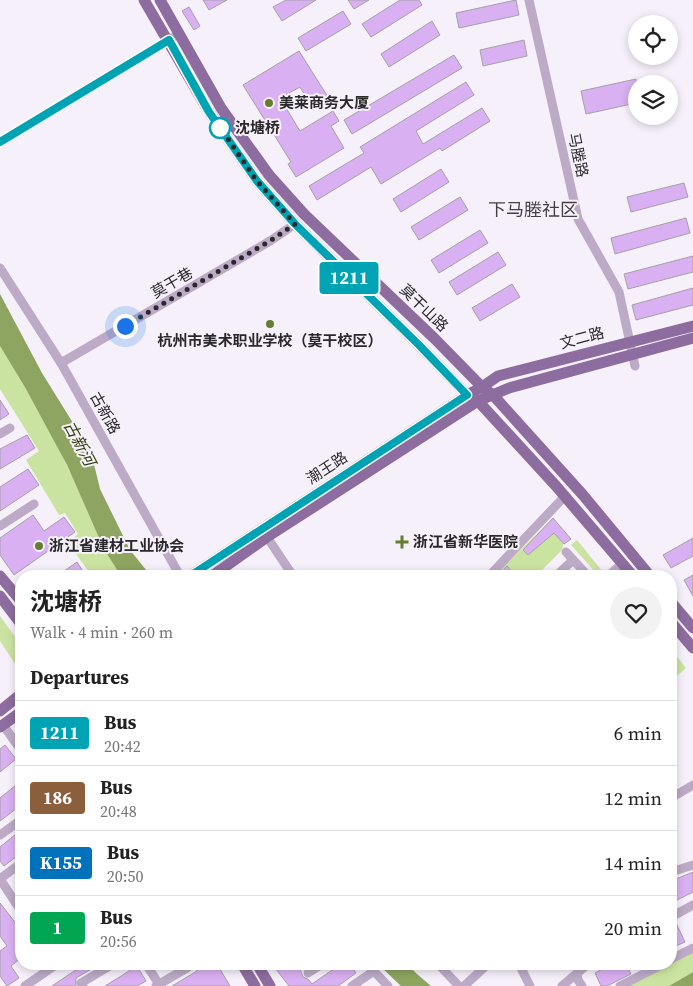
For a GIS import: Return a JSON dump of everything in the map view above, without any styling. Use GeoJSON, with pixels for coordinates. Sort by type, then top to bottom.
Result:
{"type":"FeatureCollection","features":[{"type":"Feature","properties":{"kind":"main road","name":"莫干山路"},"geometry":{"type":"LineString","coordinates":[[144,0],[169,40],[209,112],[257,181],[295,224],[419,345],[467,395],[478,401],[565,496],[627,570]]}},
{"type":"Feature","properties":{"kind":"main road","name":"莫干山路"},"geometry":{"type":"LineString","coordinates":[[160,0],[221,108],[269,175],[304,214],[435,339],[482,387],[493,395],[583,495],[645,570]]}},
{"type":"Feature","properties":{"kind":"main road","name":"文二路"},"geometry":{"type":"LineString","coordinates":[[482,387],[498,376],[693,326]]}},
{"type":"Feature","properties":{"kind":"main road","name":"文二路"},"geometry":{"type":"LineString","coordinates":[[493,395],[509,388],[693,338]]}},
{"type":"Feature","properties":{"kind":"main road","name":"潮王路"},"geometry":{"type":"LineString","coordinates":[[199,570],[482,387]]}},
{"type":"Feature","properties":{"kind":"main road","name":"潮王路"},"geometry":{"type":"LineString","coordinates":[[220,570],[267,537],[478,401],[493,395]]}},
{"type":"Feature","properties":{"kind":"main road"},"geometry":{"type":"LineString","coordinates":[[0,576],[15,594]]}},
{"type":"Feature","properties":{"kind":"main road"},"geometry":{"type":"LineString","coordinates":[[0,596],[15,616]]}},
{"type":"Feature","properties":{"kind":"main road"},"geometry":{"type":"LineString","coordinates":[[677,609],[693,628]]}},
{"type":"Feature","properties":{"kind":"main road"},"geometry":{"type":"LineString","coordinates":[[677,629],[693,648]]}},
{"type":"Feature","properties":{"kind":"main road"},"geometry":{"type":"LineString","coordinates":[[0,711],[15,699]]}},
{"type":"Feature","properties":{"kind":"main road"},"geometry":{"type":"LineString","coordinates":[[2,726],[15,716]]}},
{"type":"Feature","properties":{"kind":"main road"},"geometry":{"type":"LineString","coordinates":[[246,970],[255,986]]}},
{"type":"Feature","properties":{"kind":"main road"},"geometry":{"type":"LineString","coordinates":[[261,970],[270,986]]}},
{"type":"Feature","properties":{"kind":"street","name":"马塍路"},"geometry":{"type":"LineString","coordinates":[[529,0],[578,219],[619,292],[635,366]]}},
{"type":"Feature","properties":{"kind":"street"},"geometry":{"type":"LineString","coordinates":[[0,142],[179,34]]}},
{"type":"Feature","properties":{"kind":"street","name":"莫干巷"},"geometry":{"type":"LineString","coordinates":[[61,363],[270,241],[295,224]]}},
{"type":"Feature","properties":{"kind":"street","name":"古新路"},"geometry":{"type":"LineString","coordinates":[[0,268],[61,363],[177,570]]}},
{"type":"Feature","properties":{"kind":"street"},"geometry":{"type":"LineString","coordinates":[[0,434],[10,428]]}},
{"type":"Feature","properties":{"kind":"street"},"geometry":{"type":"LineString","coordinates":[[495,570],[565,496]]}},
{"type":"Feature","properties":{"kind":"street"},"geometry":{"type":"LineString","coordinates":[[0,526],[34,504]]}},
{"type":"Feature","properties":{"kind":"street"},"geometry":{"type":"LineString","coordinates":[[267,537],[289,570]]}},
{"type":"Feature","properties":{"kind":"street"},"geometry":{"type":"LineString","coordinates":[[566,552],[582,570]]}},
{"type":"Feature","properties":{"kind":"street"},"geometry":{"type":"LineString","coordinates":[[562,570],[573,560]]}},
{"type":"Feature","properties":{"kind":"street"},"geometry":{"type":"LineString","coordinates":[[615,570],[622,564]]}},
{"type":"Feature","properties":{"kind":"street"},"geometry":{"type":"LineString","coordinates":[[2,726],[15,742]]}},
{"type":"Feature","properties":{"kind":"street"},"geometry":{"type":"LineString","coordinates":[[677,794],[693,785]]}},
{"type":"Feature","properties":{"kind":"street"},"geometry":{"type":"LineString","coordinates":[[0,835],[15,824]]}},
{"type":"Feature","properties":{"kind":"street"},"geometry":{"type":"LineString","coordinates":[[677,870],[693,865]]}},
{"type":"Feature","properties":{"kind":"street"},"geometry":{"type":"LineString","coordinates":[[15,868],[0,879],[15,900]]}},
{"type":"Feature","properties":{"kind":"street"},"geometry":{"type":"LineString","coordinates":[[677,914],[693,906]]}},
{"type":"Feature","properties":{"kind":"street"},"geometry":{"type":"LineString","coordinates":[[677,956],[693,948]]}},
{"type":"Feature","properties":{"kind":"street"},"geometry":{"type":"LineString","coordinates":[[26,986],[49,970]]}},
{"type":"Feature","properties":{"kind":"street"},"geometry":{"type":"LineString","coordinates":[[83,986],[81,983],[102,970]]}},
{"type":"Feature","properties":{"kind":"street"},"geometry":{"type":"LineString","coordinates":[[150,970],[159,985],[184,970]]}},
{"type":"Feature","properties":{"kind":"street"},"geometry":{"type":"LineString","coordinates":[[308,973],[313,970]]}},
{"type":"Feature","properties":{"kind":"street"},"geometry":{"type":"LineString","coordinates":[[444,970],[459,986]]}},
{"type":"Feature","properties":{"kind":"street"},"geometry":{"type":"LineString","coordinates":[[464,986],[481,970]]}},
{"type":"Feature","properties":{"kind":"street"},"geometry":{"type":"LineString","coordinates":[[521,970],[530,986]]}},
{"type":"Feature","properties":{"kind":"street"},"geometry":{"type":"LineString","coordinates":[[562,986],[581,970]]}},
{"type":"Feature","properties":{"kind":"street"},"geometry":{"type":"LineString","coordinates":[[620,986],[651,970]]}},
{"type":"Feature","properties":{"kind":"street"},"geometry":{"type":"LineString","coordinates":[[352,986],[374,971],[388,986]]}},
{"type":"Feature","properties":{"kind":"street"},"geometry":{"type":"LineString","coordinates":[[577,974],[582,986]]}},
{"type":"Feature","properties":{"kind":"shaded area"},"geometry":{"type":"Polygon","coordinates":[[[0,346],[52,435],[99,536],[117,570],[88,570],[68,543],[78,534],[65,513],[59,515],[26,460],[39,451],[0,389],[0,346]]]}},
{"type":"Feature","properties":{"kind":"shaded area"},"geometry":{"type":"Polygon","coordinates":[[[548,523],[564,541],[562,550],[542,570],[500,570],[548,523]]]}},
{"type":"Feature","properties":{"kind":"shaded area"},"geometry":{"type":"Polygon","coordinates":[[[577,540],[601,570],[594,570],[571,545],[577,540]]]}},
{"type":"Feature","properties":{"kind":"shaded area"},"geometry":{"type":"Polygon","coordinates":[[[0,616],[15,637],[15,664],[0,641],[0,616]]]}},
{"type":"Feature","properties":{"kind":"shaded area"},"geometry":{"type":"Polygon","coordinates":[[[677,657],[686,668],[677,676],[677,657]]]}},
{"type":"Feature","properties":{"kind":"shaded area"},"geometry":{"type":"Polygon","coordinates":[[[693,951],[693,972],[669,986],[624,986],[655,970],[677,970],[677,959],[693,951]]]}},
{"type":"Feature","properties":{"kind":"water","name":"古新河"},"geometry":{"type":"Polygon","coordinates":[[[0,294],[42,373],[91,452],[100,489],[130,550],[146,570],[117,570],[104,549],[67,465],[26,389],[0,346],[0,294]]]}},
{"type":"Feature","properties":{"kind":"water"},"geometry":{"type":"Polygon","coordinates":[[[384,970],[413,970],[431,986],[401,986],[384,970]]]}},
{"type":"Feature","properties":{"kind":"water"},"geometry":{"type":"Polygon","coordinates":[[[693,972],[693,986],[669,986],[693,972]]]}},
{"type":"Feature","properties":{"kind":"building"},"geometry":{"type":"Polygon","coordinates":[[[203,0],[227,0],[209,10],[203,0]]]}},
{"type":"Feature","properties":{"kind":"building"},"geometry":{"type":"Polygon","coordinates":[[[286,0],[316,0],[282,21],[273,7],[286,0]]]}},
{"type":"Feature","properties":{"kind":"building"},"geometry":{"type":"Polygon","coordinates":[[[348,0],[369,0],[354,9],[348,0]]]}},
{"type":"Feature","properties":{"kind":"building"},"geometry":{"type":"Polygon","coordinates":[[[400,0],[419,0],[422,5],[371,37],[362,24],[400,0]]]}},
{"type":"Feature","properties":{"kind":"building"},"geometry":{"type":"Polygon","coordinates":[[[516,0],[519,15],[459,28],[456,13],[516,0]]]}},
{"type":"Feature","properties":{"kind":"building"},"geometry":{"type":"Polygon","coordinates":[[[189,7],[200,26],[194,30],[182,11],[189,7]]]}},
{"type":"Feature","properties":{"kind":"building"},"geometry":{"type":"Polygon","coordinates":[[[343,11],[351,24],[306,51],[298,38],[343,11]]]}},
{"type":"Feature","properties":{"kind":"building"},"geometry":{"type":"Polygon","coordinates":[[[432,21],[440,35],[389,67],[381,54],[432,21]]]}},
{"type":"Feature","properties":{"kind":"building"},"geometry":{"type":"Polygon","coordinates":[[[524,40],[527,56],[483,66],[480,50],[524,40]]]}},
{"type":"Feature","properties":{"kind":"building","name":"美莱商务大厦"},"geometry":{"type":"Polygon","coordinates":[[[299,51],[328,97],[312,107],[300,87],[280,98],[300,131],[333,111],[339,121],[331,126],[344,148],[296,177],[288,164],[291,162],[243,85],[299,51]]]}},
{"type":"Feature","properties":{"kind":"building"},"geometry":{"type":"Polygon","coordinates":[[[454,55],[462,68],[352,134],[344,120],[454,55]]]}},
{"type":"Feature","properties":{"kind":"building"},"geometry":{"type":"Polygon","coordinates":[[[628,81],[628,105],[586,114],[581,91],[628,81]]]}},
{"type":"Feature","properties":{"kind":"building"},"geometry":{"type":"Polygon","coordinates":[[[466,82],[474,95],[416,131],[423,144],[482,108],[490,121],[442,151],[440,148],[381,184],[371,167],[317,200],[309,186],[364,153],[360,147],[466,82]]]}},
{"type":"Feature","properties":{"kind":"building"},"geometry":{"type":"Polygon","coordinates":[[[441,169],[449,182],[401,212],[393,199],[441,169]]]}},
{"type":"Feature","properties":{"kind":"building"},"geometry":{"type":"Polygon","coordinates":[[[684,183],[688,197],[631,212],[627,197],[684,183]]]}},
{"type":"Feature","properties":{"kind":"building"},"geometry":{"type":"Polygon","coordinates":[[[460,197],[468,210],[419,240],[411,227],[460,197]]]}},
{"type":"Feature","properties":{"kind":"building"},"geometry":{"type":"Polygon","coordinates":[[[686,218],[690,233],[615,254],[611,238],[686,218]]]}},
{"type":"Feature","properties":{"kind":"building"},"geometry":{"type":"Polygon","coordinates":[[[480,230],[488,243],[439,273],[431,260],[480,230]]]}},
{"type":"Feature","properties":{"kind":"building"},"geometry":{"type":"Polygon","coordinates":[[[498,252],[506,265],[457,295],[449,282],[498,252]]]}},
{"type":"Feature","properties":{"kind":"building"},"geometry":{"type":"Polygon","coordinates":[[[693,256],[693,272],[628,289],[624,274],[693,256]]]}},
{"type":"Feature","properties":{"kind":"building"},"geometry":{"type":"Polygon","coordinates":[[[512,284],[520,297],[480,321],[472,308],[512,284]]]}},
{"type":"Feature","properties":{"kind":"building"},"geometry":{"type":"Polygon","coordinates":[[[693,288],[693,305],[636,320],[632,305],[693,288]]]}},
{"type":"Feature","properties":{"kind":"building"},"geometry":{"type":"Polygon","coordinates":[[[0,400],[9,414],[0,420],[0,400]]]}},
{"type":"Feature","properties":{"kind":"building"},"geometry":{"type":"Polygon","coordinates":[[[27,435],[35,448],[0,469],[0,449],[27,435]]]}},
{"type":"Feature","properties":{"kind":"building"},"geometry":{"type":"Polygon","coordinates":[[[28,469],[39,485],[0,511],[0,487],[28,469]]]}},
{"type":"Feature","properties":{"kind":"building"},"geometry":{"type":"Polygon","coordinates":[[[33,515],[44,531],[64,517],[75,532],[21,570],[15,570],[14,575],[0,555],[0,538],[33,515]]]}},
{"type":"Feature","properties":{"kind":"building"},"geometry":{"type":"Polygon","coordinates":[[[553,518],[571,539],[564,544],[554,533],[528,555],[523,550],[553,518]]]}},
{"type":"Feature","properties":{"kind":"building"},"geometry":{"type":"Polygon","coordinates":[[[693,538],[693,556],[671,568],[663,555],[693,538]]]}},
{"type":"Feature","properties":{"kind":"building"},"geometry":{"type":"Polygon","coordinates":[[[77,562],[82,570],[66,570],[77,562]]]}},
{"type":"Feature","properties":{"kind":"building"},"geometry":{"type":"Polygon","coordinates":[[[693,575],[693,596],[684,580],[693,575]]]}},
{"type":"Feature","properties":{"kind":"building"},"geometry":{"type":"Polygon","coordinates":[[[5,745],[15,760],[0,772],[0,749],[5,745]]]}},
{"type":"Feature","properties":{"kind":"building"},"geometry":{"type":"Polygon","coordinates":[[[15,786],[15,810],[0,821],[0,798],[15,786]]]}},
{"type":"Feature","properties":{"kind":"building"},"geometry":{"type":"Polygon","coordinates":[[[15,835],[15,858],[4,866],[0,861],[0,847],[15,835]]]}},
{"type":"Feature","properties":{"kind":"building"},"geometry":{"type":"Polygon","coordinates":[[[693,872],[693,892],[677,900],[677,879],[693,872]]]}},
{"type":"Feature","properties":{"kind":"building"},"geometry":{"type":"Polygon","coordinates":[[[0,903],[15,922],[15,963],[11,966],[19,978],[7,986],[0,976],[0,951],[7,946],[0,936],[0,903]]]}},
{"type":"Feature","properties":{"kind":"building"},"geometry":{"type":"Polygon","coordinates":[[[677,925],[685,942],[677,945],[677,925]]]}},
{"type":"Feature","properties":{"kind":"building"},"geometry":{"type":"Polygon","coordinates":[[[76,970],[90,970],[76,978],[76,986],[52,986],[76,970]]]}},
{"type":"Feature","properties":{"kind":"building"},"geometry":{"type":"Polygon","coordinates":[[[131,970],[139,970],[146,981],[137,986],[105,986],[131,970]]]}},
{"type":"Feature","properties":{"kind":"building"},"geometry":{"type":"Polygon","coordinates":[[[221,970],[230,986],[172,986],[197,971],[221,970]]]}},
{"type":"Feature","properties":{"kind":"building"},"geometry":{"type":"Polygon","coordinates":[[[277,970],[300,970],[303,977],[312,984],[332,970],[354,970],[356,973],[338,986],[289,986],[277,970]]]}},
{"type":"Feature","properties":{"kind":"building"},"geometry":{"type":"Polygon","coordinates":[[[601,970],[629,970],[631,974],[607,986],[601,986],[595,973],[601,970]]]}},
{"type":"Feature","properties":{"kind":"bus line","name":"1211"},"geometry":{"type":"LineString","coordinates":[[0,142],[169,40],[209,112],[257,181],[295,224],[419,345],[467,395],[199,570]]}},
{"type":"Feature","properties":{"kind":"place","name":"美莱商务大厦"},"geometry":{"type":"Point","coordinates":[269,103]}},
{"type":"Feature","properties":{"kind":"place","name":"沈塘桥"},"geometry":{"type":"Point","coordinates":[220,128]}},
{"type":"Feature","properties":{"kind":"place","name":"杭州市美术职业学校（莫干校区）"},"geometry":{"type":"Point","coordinates":[270,324]}},
{"type":"Feature","properties":{"kind":"place","name":"浙江省新华医院"},"geometry":{"type":"Point","coordinates":[402,542]}},
{"type":"Feature","properties":{"kind":"place","name":"浙江省建材工业协会"},"geometry":{"type":"Point","coordinates":[39,546]}},
{"type":"Feature","properties":{"kind":"district","name":"下马塍社区"},"geometry":{"type":"Point","coordinates":[533,210]}},
{"type":"Feature","properties":{"kind":"route"},"geometry":{"type":"LineString","coordinates":[[125,326],[270,241],[295,224],[257,181],[217,123],[220,128]]}}]}
